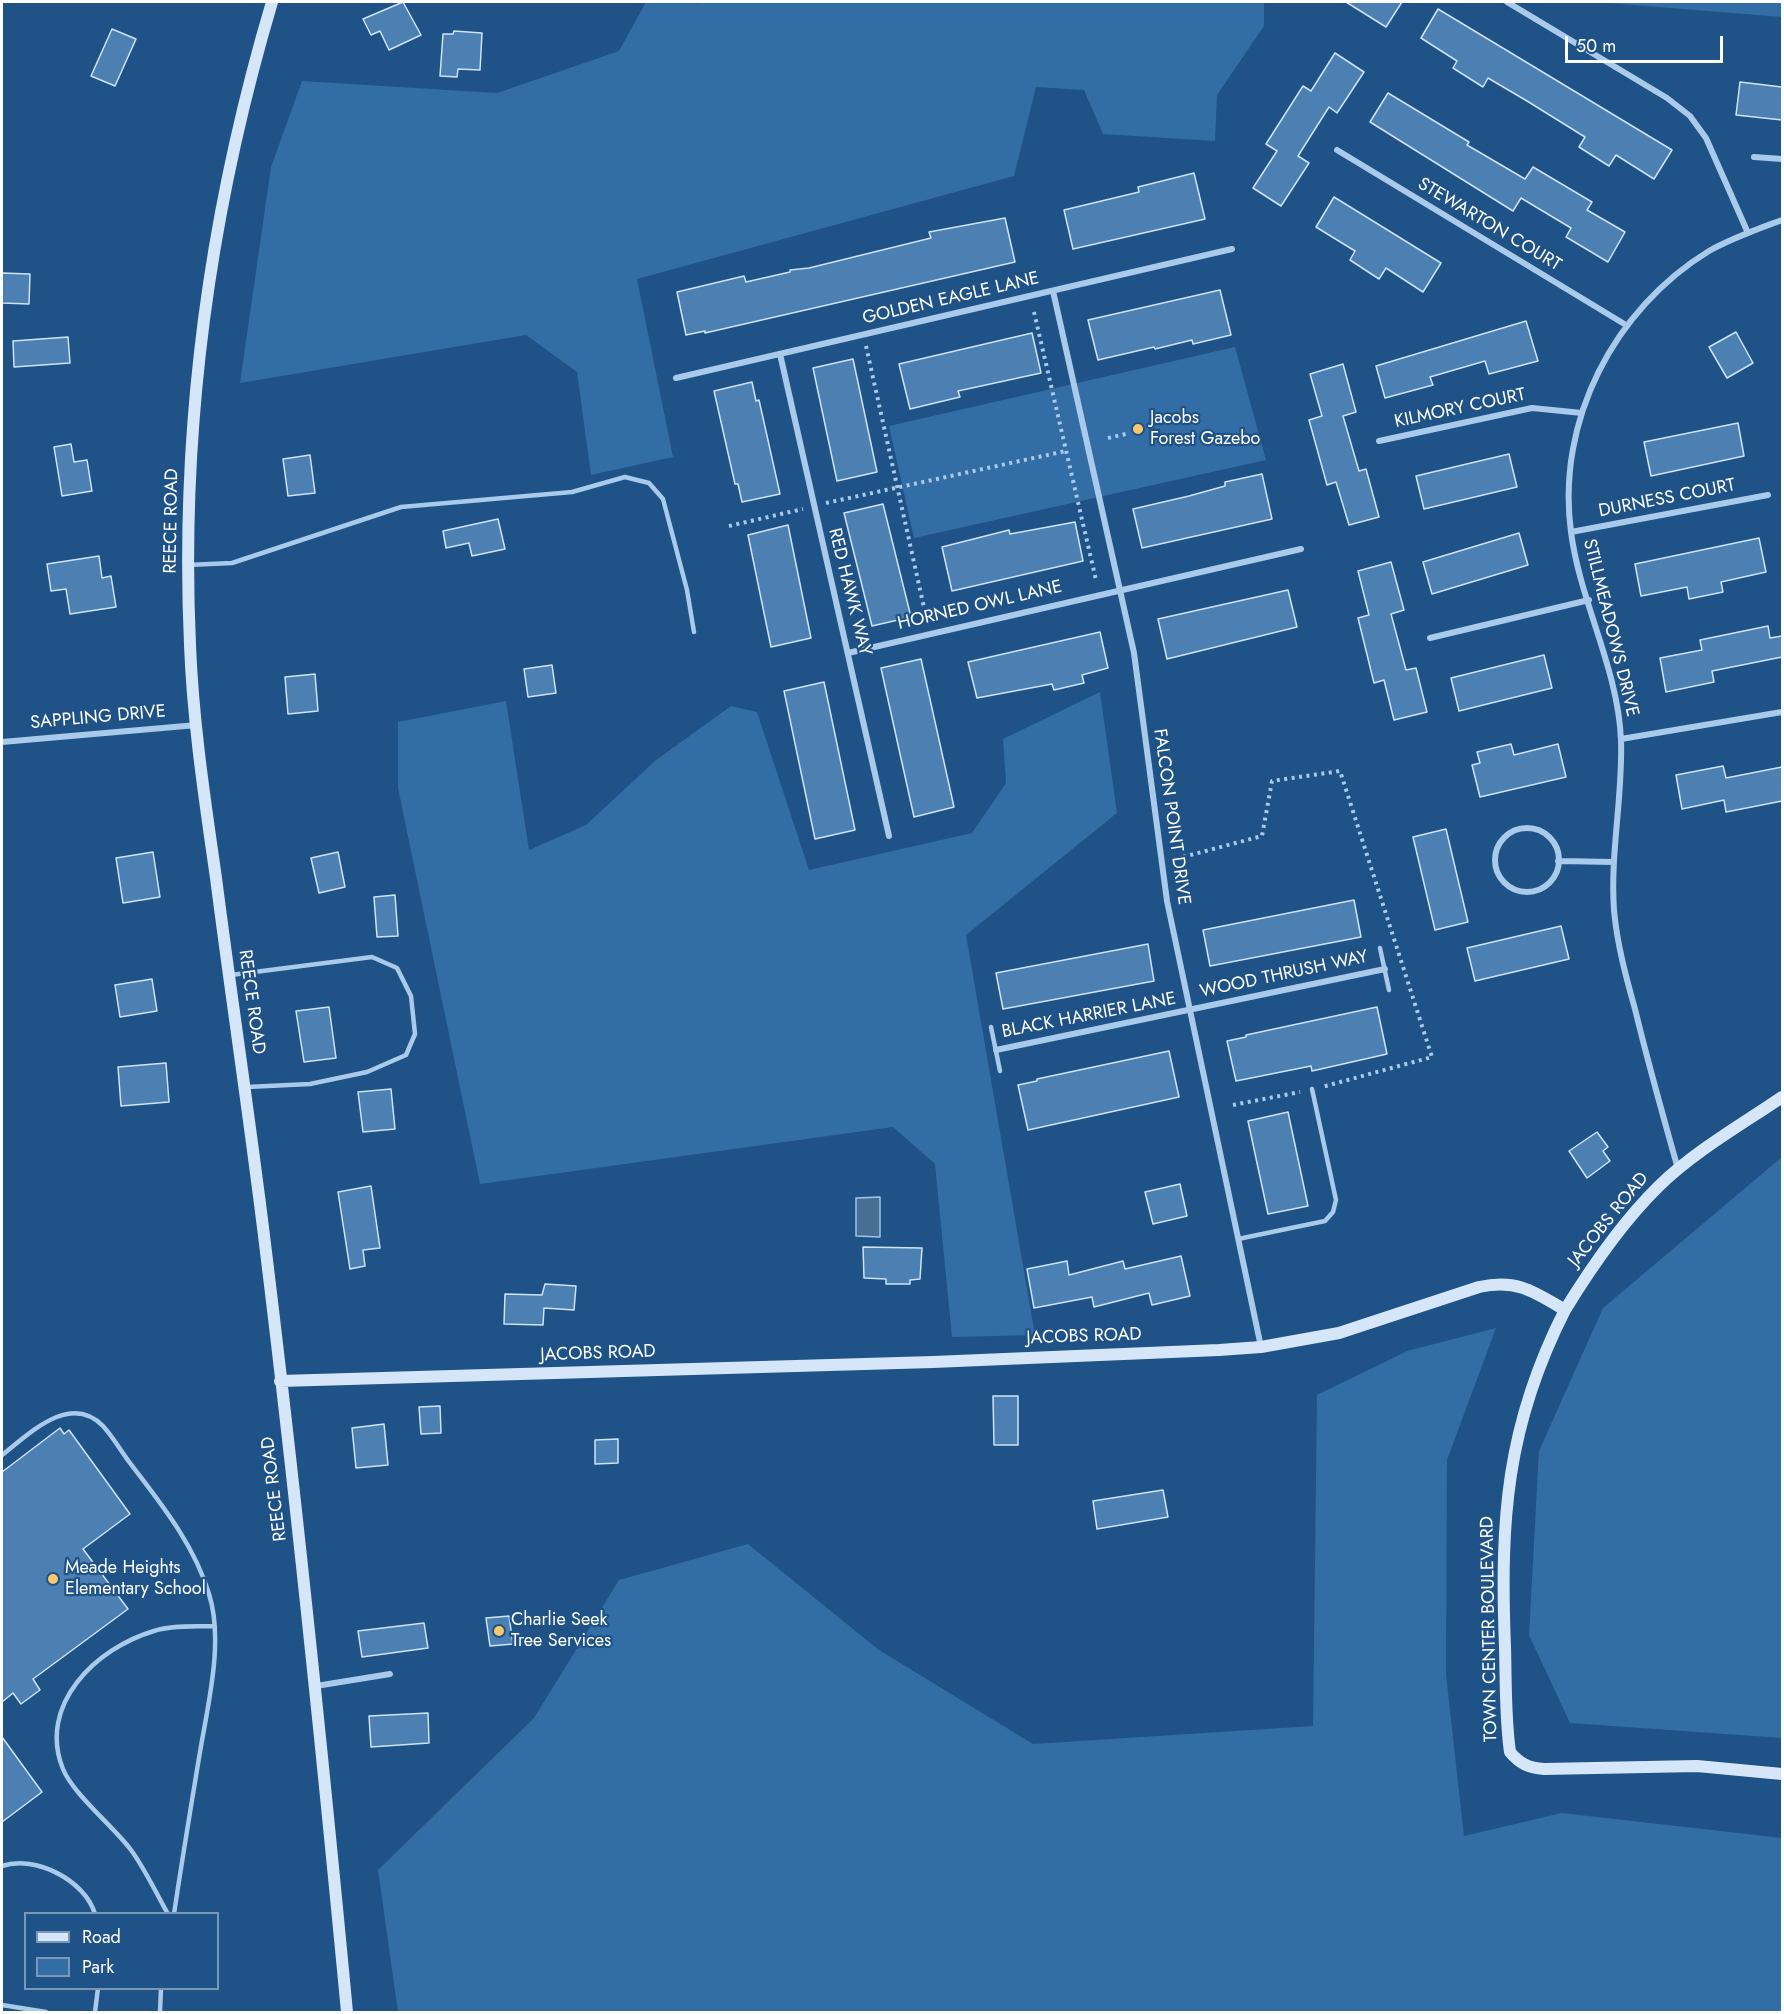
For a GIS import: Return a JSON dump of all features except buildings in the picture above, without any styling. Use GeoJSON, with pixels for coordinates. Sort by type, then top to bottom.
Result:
{"type":"FeatureCollection","features":[{"type":"Feature","properties":{"kind":"street","name":"REECE ROAD"},"geometry":{"type":"LineString","coordinates":[[272,2],[250,74],[228,168],[210,264],[198,355],[191,447],[188,565],[190,648],[200,759],[244,1088],[316,1686],[347,2013]]}},
{"type":"Feature","properties":{"kind":"street"},"geometry":{"type":"LineString","coordinates":[[1507,2],[1667,99],[1690,116],[1706,138],[1748,232]]}},
{"type":"Feature","properties":{"kind":"street","name":"STEWARTON COURT"},"geometry":{"type":"LineString","coordinates":[[1337,150],[1626,325]]}},
{"type":"Feature","properties":{"kind":"street"},"geometry":{"type":"LineString","coordinates":[[1754,157],[1782,159]]}},
{"type":"Feature","properties":{"kind":"street","name":"STILLMEADOWS DRIVE"},"geometry":{"type":"LineString","coordinates":[[1678,1169],[1622,958],[1614,911],[1614,862],[1621,739],[1612,686],[1571,532],[1569,491],[1582,413],[1592,385],[1626,325],[1650,297],[1678,273],[1710,251],[1748,232],[1782,220]]}},
{"type":"Feature","properties":{"kind":"street","name":"GOLDEN EAGLE LANE"},"geometry":{"type":"LineString","coordinates":[[676,378],[1232,249]]}},
{"type":"Feature","properties":{"kind":"street","name":"FALCON POINT DRIVE"},"geometry":{"type":"LineString","coordinates":[[1053,291],[1134,653],[1167,901],[1261,1347]]}},
{"type":"Feature","properties":{"kind":"street","name":"RED HAWK WAY"},"geometry":{"type":"LineString","coordinates":[[780,354],[889,836]]}},
{"type":"Feature","properties":{"kind":"street","name":"KILMORY COURT"},"geometry":{"type":"LineString","coordinates":[[1379,441],[1532,408],[1582,413]]}},
{"type":"Feature","properties":{"kind":"street","name":"DURNESS COURT"},"geometry":{"type":"LineString","coordinates":[[1571,532],[1768,495]]}},
{"type":"Feature","properties":{"kind":"street","name":"HORNED OWL LANE"},"geometry":{"type":"LineString","coordinates":[[848,653],[1301,549]]}},
{"type":"Feature","properties":{"kind":"street"},"geometry":{"type":"LineString","coordinates":[[1430,638],[1589,600]]}},
{"type":"Feature","properties":{"kind":"street"},"geometry":{"type":"LineString","coordinates":[[1621,739],[1782,712]]}},
{"type":"Feature","properties":{"kind":"street","name":"SAPPLING DRIVE"},"geometry":{"type":"LineString","coordinates":[[2,742],[197,724]]}},
{"type":"Feature","properties":{"kind":"street"},"geometry":{"type":"LineString","coordinates":[[1532,828],[1553,841],[1558,861],[1554,876],[1546,886],[1535,891],[1522,892],[1511,888],[1502,879],[1496,868],[1495,856],[1500,844],[1508,835],[1519,829],[1532,828]]}},
{"type":"Feature","properties":{"kind":"street"},"geometry":{"type":"LineString","coordinates":[[1558,861],[1614,862]]}},
{"type":"Feature","properties":{"kind":"street","name":"WOOD THRUSH WAY"},"geometry":{"type":"LineString","coordinates":[[1189,1011],[1384,969]]}},
{"type":"Feature","properties":{"kind":"street","name":"BLACK HARRIER LANE"},"geometry":{"type":"LineString","coordinates":[[996,1050],[1189,1011]]}},
{"type":"Feature","properties":{"kind":"street","name":"JACOBS ROAD"},"geometry":{"type":"LineString","coordinates":[[280,1381],[933,1362],[1261,1347],[1339,1333],[1479,1287],[1501,1282],[1525,1287],[1565,1310],[1608,1244],[1660,1185],[1678,1169],[1782,1097]]}},
{"type":"Feature","properties":{"kind":"street","name":"TOWN CENTER BOULEVARD"},"geometry":{"type":"LineString","coordinates":[[1565,1310],[1552,1334],[1525,1405],[1505,1502],[1503,1560],[1510,1752],[1524,1764],[1544,1769],[1697,1766],[1782,1774]]}},
{"type":"Feature","properties":{"kind":"street"},"geometry":{"type":"LineString","coordinates":[[316,1686],[390,1674]]}},
{"type":"Feature","properties":{"kind":"lane"},"geometry":{"type":"LineString","coordinates":[[188,565],[232,563],[401,507],[572,492],[625,477],[648,483],[663,499],[687,590],[694,632]]}},
{"type":"Feature","properties":{"kind":"lane"},"geometry":{"type":"LineString","coordinates":[[1380,948],[1389,990]]}},
{"type":"Feature","properties":{"kind":"lane"},"geometry":{"type":"LineString","coordinates":[[229,975],[372,957],[397,968],[411,996],[415,1034],[406,1055],[367,1072],[310,1084],[244,1088]]}},
{"type":"Feature","properties":{"kind":"lane"},"geometry":{"type":"LineString","coordinates":[[991,1027],[1000,1071]]}},
{"type":"Feature","properties":{"kind":"lane"},"geometry":{"type":"LineString","coordinates":[[1238,1239],[1325,1221],[1333,1212],[1336,1200],[1312,1089]]}},
{"type":"Feature","properties":{"kind":"lane"},"geometry":{"type":"LineString","coordinates":[[2,1455],[49,1420],[66,1413],[85,1413],[102,1425],[172,1519],[195,1557],[210,1596],[214,1626],[213,1673],[174,1912]]}},
{"type":"Feature","properties":{"kind":"lane"},"geometry":{"type":"LineString","coordinates":[[167,1912],[131,1851],[64,1771],[55,1741],[61,1704],[93,1664],[128,1640],[157,1630],[214,1626]]}},
{"type":"Feature","properties":{"kind":"lane"},"geometry":{"type":"LineString","coordinates":[[2,1866],[38,1865],[71,1881],[93,1905],[95,1912]]}},
{"type":"Feature","properties":{"kind":"lane"},"geometry":{"type":"LineString","coordinates":[[95,2013],[98,1990]]}},
{"type":"Feature","properties":{"kind":"lane"},"geometry":{"type":"LineString","coordinates":[[160,2013],[161,1990]]}},
{"type":"Feature","properties":{"kind":"lane"},"geometry":{"type":"LineString","coordinates":[[2,2005],[46,2013]]}},
{"type":"Feature","properties":{"kind":"path"},"geometry":{"type":"LineString","coordinates":[[1034,312],[1096,580]]}},
{"type":"Feature","properties":{"kind":"path"},"geometry":{"type":"LineString","coordinates":[[866,345],[927,621]]}},
{"type":"Feature","properties":{"kind":"path"},"geometry":{"type":"LineString","coordinates":[[1108,438],[1130,433]]}},
{"type":"Feature","properties":{"kind":"path"},"geometry":{"type":"LineString","coordinates":[[822,504],[1066,451]]}},
{"type":"Feature","properties":{"kind":"path"},"geometry":{"type":"LineString","coordinates":[[729,526],[803,509]]}},
{"type":"Feature","properties":{"kind":"path"},"geometry":{"type":"LineString","coordinates":[[1183,857],[1262,836],[1272,781],[1340,771],[1432,1057],[1312,1089],[1233,1106]]}},
{"type":"Feature","properties":{"kind":"green space"},"geometry":{"type":"Polygon","coordinates":[[[646,2],[1264,2],[1264,26],[1217,95],[1215,141],[1103,134],[1084,90],[1036,87],[1014,176],[637,279],[673,457],[591,475],[577,372],[526,335],[240,383],[271,167],[302,81],[497,93],[619,51],[646,2]]]}},
{"type":"Feature","properties":{"kind":"green space"},"geometry":{"type":"Polygon","coordinates":[[[1596,2],[1782,2],[1782,17],[1596,2]]]}},
{"type":"Feature","properties":{"kind":"green space"},"geometry":{"type":"Polygon","coordinates":[[[1235,347],[1266,460],[914,538],[889,426],[1235,347]]]}},
{"type":"Feature","properties":{"kind":"green space"},"geometry":{"type":"Polygon","coordinates":[[[1100,692],[1117,813],[966,935],[1035,1335],[952,1337],[935,1164],[893,1127],[480,1184],[398,788],[398,722],[506,701],[529,850],[586,825],[656,760],[731,706],[757,712],[809,870],[972,833],[1006,783],[1003,739],[1100,692]]]}},
{"type":"Feature","properties":{"kind":"green space"},"geometry":{"type":"Polygon","coordinates":[[[1782,1157],[1782,1738],[1570,1723],[1529,1635],[1539,1451],[1603,1308],[1782,1157]]]}},
{"type":"Feature","properties":{"kind":"green space"},"geometry":{"type":"Polygon","coordinates":[[[1496,1328],[1447,1460],[1446,1674],[1464,1836],[1562,1813],[1782,1838],[1782,2012],[398,2012],[378,1870],[534,1718],[619,1580],[748,1544],[879,1650],[1033,1744],[1313,1726],[1317,1395],[1407,1351],[1496,1328]]]}},
{"type":"Feature","properties":{"kind":"shaded area"},"geometry":{"type":"Polygon","coordinates":[[[880,1197],[880,1237],[856,1236],[856,1198],[880,1197]]]}},
{"type":"Feature","properties":{"kind":"place","name":"Jacobs Forest Gazebo"},"geometry":{"type":"Point","coordinates":[1138,429]}},
{"type":"Feature","properties":{"kind":"place","name":"Meade Heights Elementary School"},"geometry":{"type":"Point","coordinates":[53,1579]}},
{"type":"Feature","properties":{"kind":"place","name":"Charlie Seek Tree Services"},"geometry":{"type":"Point","coordinates":[499,1631]}}]}
